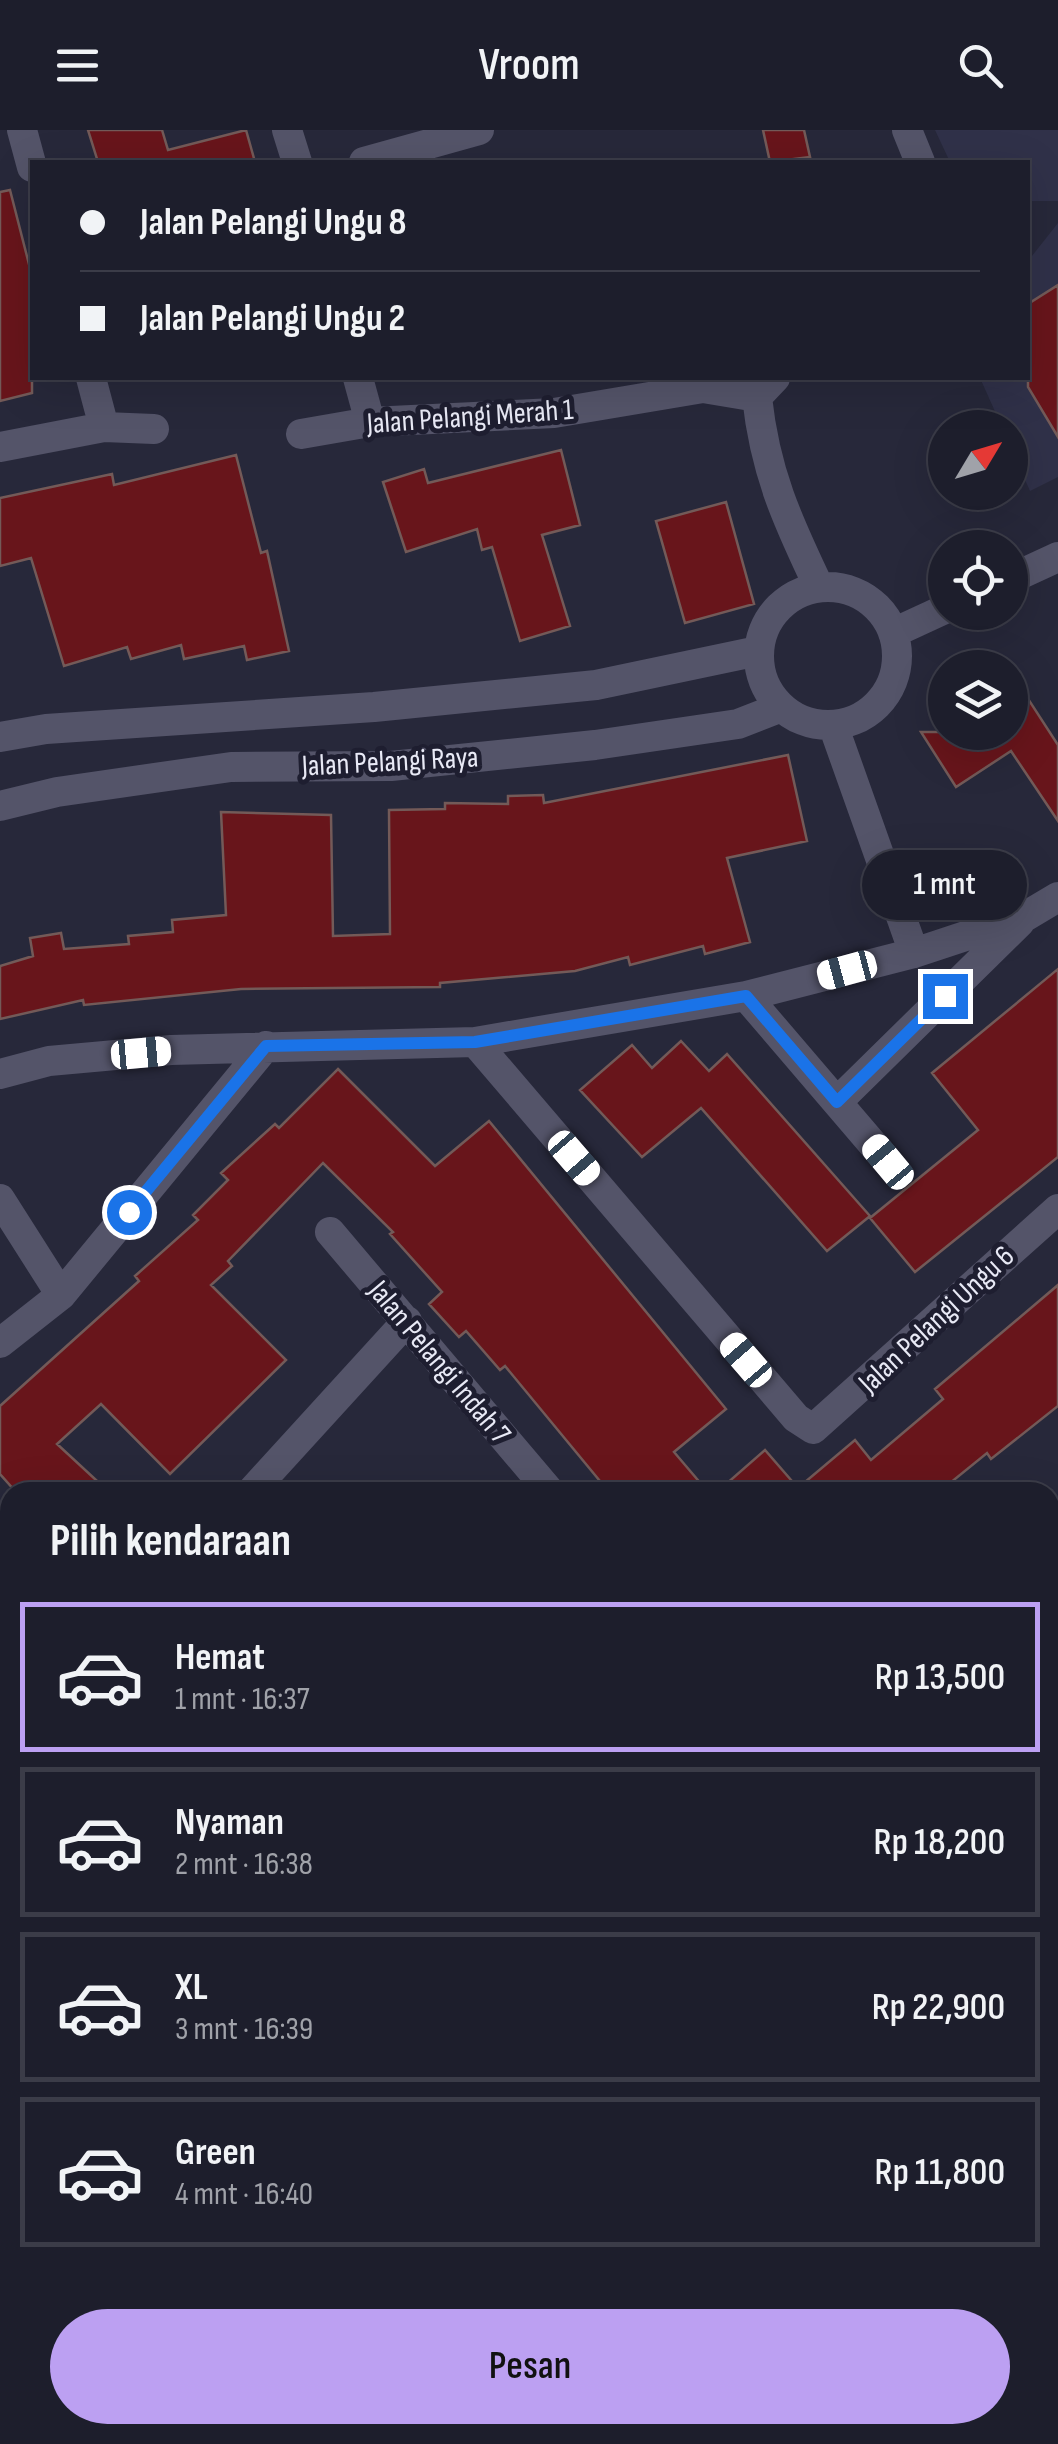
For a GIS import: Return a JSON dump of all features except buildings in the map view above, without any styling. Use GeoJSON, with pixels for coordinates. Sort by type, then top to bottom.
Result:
{"type":"FeatureCollection","features":[{"type":"Feature","properties":{"kind":"street"},"geometry":{"type":"LineString","coordinates":[[22,130],[30,160]]}},
{"type":"Feature","properties":{"kind":"street"},"geometry":{"type":"LineString","coordinates":[[288,130],[296,160]]}},
{"type":"Feature","properties":{"kind":"street"},"geometry":{"type":"LineString","coordinates":[[371,160],[480,130]]}},
{"type":"Feature","properties":{"kind":"street"},"geometry":{"type":"LineString","coordinates":[[907,130],[919,160]]}},
{"type":"Feature","properties":{"kind":"street"},"geometry":{"type":"LineString","coordinates":[[92,380],[104,427]]}},
{"type":"Feature","properties":{"kind":"street"},"geometry":{"type":"LineString","coordinates":[[359,380],[370,422]]}},
{"type":"Feature","properties":{"kind":"street","name":"Jalan Pelangi Merah 1"},"geometry":{"type":"LineString","coordinates":[[301,434],[370,422],[554,413],[703,388],[766,387],[762,452],[786,518],[819,588]]}},
{"type":"Feature","properties":{"kind":"street"},"geometry":{"type":"LineString","coordinates":[[0,447],[104,427],[154,429]]}},
{"type":"Feature","properties":{"kind":"street"},"geometry":{"type":"LineString","coordinates":[[1028,571],[1058,558]]}},
{"type":"Feature","properties":{"kind":"street"},"geometry":{"type":"LineString","coordinates":[[819,588],[842,588],[864,597],[881,613],[893,633],[896,664],[886,694],[854,721],[834,725],[812,724],[780,708],[764,684],[758,651],[767,622],[780,606],[798,593],[819,588]]}},
{"type":"Feature","properties":{"kind":"street"},"geometry":{"type":"LineString","coordinates":[[893,633],[928,617]]}},
{"type":"Feature","properties":{"kind":"street","name":"Jalan Pelangi Raya"},"geometry":{"type":"LineString","coordinates":[[0,737],[46,729],[374,707],[596,685],[758,651]]}},
{"type":"Feature","properties":{"kind":"street","name":"Jalan Pelangi Raya"},"geometry":{"type":"LineString","coordinates":[[0,806],[57,792],[231,767],[390,766],[596,746],[738,724],[780,708]]}},
{"type":"Feature","properties":{"kind":"street"},"geometry":{"type":"LineString","coordinates":[[834,725],[914,953]]}},
{"type":"Feature","properties":{"kind":"street"},"geometry":{"type":"LineString","coordinates":[[0,1074],[49,1061],[266,1046],[475,1042],[746,996],[914,953],[1026,916],[1058,897]]}},
{"type":"Feature","properties":{"kind":"street"},"geometry":{"type":"LineString","coordinates":[[837,1102],[1026,916]]}},
{"type":"Feature","properties":{"kind":"street"},"geometry":{"type":"LineString","coordinates":[[746,996],[888,1162]]}},
{"type":"Feature","properties":{"kind":"street","name":"Jalan Pelangi Ungu 6"},"geometry":{"type":"LineString","coordinates":[[475,1042],[796,1418],[813,1429],[1058,1209]]}},
{"type":"Feature","properties":{"kind":"street"},"geometry":{"type":"LineString","coordinates":[[0,1342],[60,1295],[266,1046]]}},
{"type":"Feature","properties":{"kind":"street"},"geometry":{"type":"LineString","coordinates":[[0,1199],[60,1295]]}},
{"type":"Feature","properties":{"kind":"street","name":"Jalan Pelangi Indah 7"},"geometry":{"type":"LineString","coordinates":[[330,1232],[542,1482]]}},
{"type":"Feature","properties":{"kind":"street"},"geometry":{"type":"LineString","coordinates":[[260,1482],[408,1321]]}},
{"type":"Feature","properties":{"kind":"shaded area"},"geometry":{"type":"Polygon","coordinates":[[[935,130],[1058,130],[1058,201],[1030,201],[1030,160],[949,160],[935,130]]]}},
{"type":"Feature","properties":{"kind":"shaded area"},"geometry":{"type":"Polygon","coordinates":[[[1058,223],[1058,477],[1030,491],[1028,410],[994,410],[981,380],[1030,380],[1030,258],[1058,223]]]}},
{"type":"Feature","properties":{"kind":"route"},"geometry":{"type":"LineString","coordinates":[[129,1212],[266,1046],[475,1042],[746,996],[837,1102],[945,996]]}}]}
